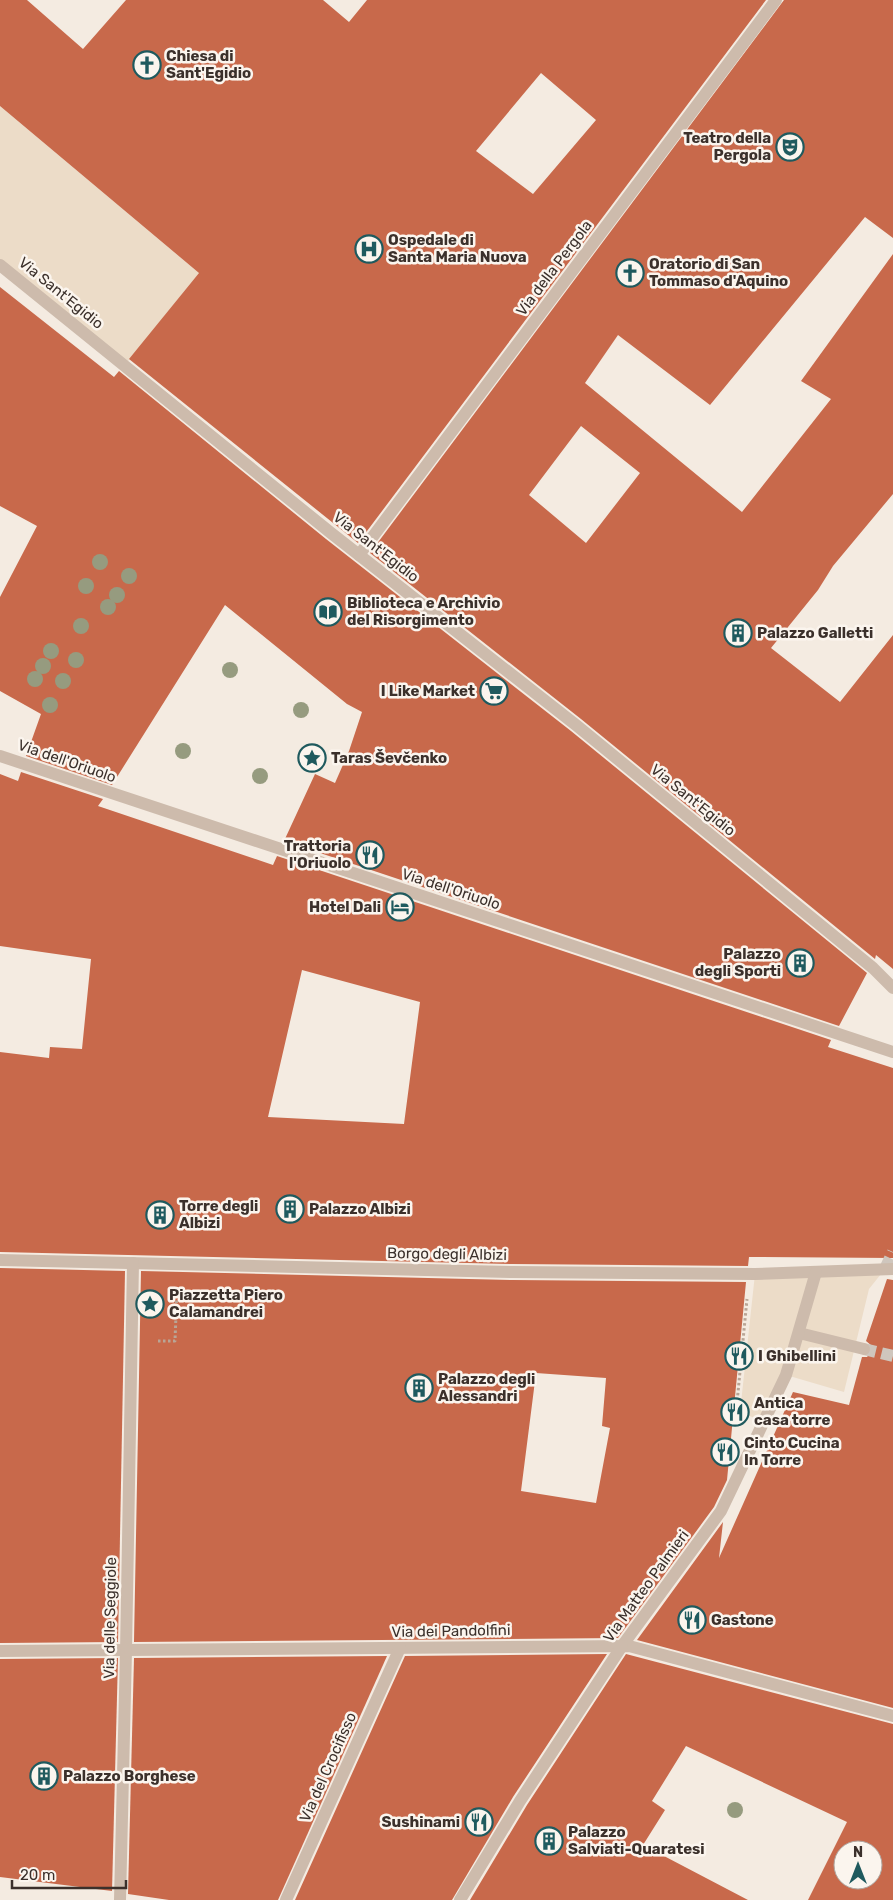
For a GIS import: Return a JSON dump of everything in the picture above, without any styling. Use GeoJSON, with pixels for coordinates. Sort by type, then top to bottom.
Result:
{"type":"FeatureCollection","features":[{"type":"Feature","properties":{"kind":"street","name":"Via della Pergola"},"geometry":{"type":"LineString","coordinates":[[359,555],[776,0]]}},
{"type":"Feature","properties":{"kind":"street","name":"Via Sant'Egidio"},"geometry":{"type":"LineString","coordinates":[[0,266],[359,555],[576,725],[873,968],[893,988]]}},
{"type":"Feature","properties":{"kind":"street","name":"Via dell'Oriuolo"},"geometry":{"type":"LineString","coordinates":[[0,756],[893,1052]]}},
{"type":"Feature","properties":{"kind":"street","name":"Borgo degli Albizi"},"geometry":{"type":"LineString","coordinates":[[0,1260],[532,1272],[755,1274],[893,1269]]}},
{"type":"Feature","properties":{"kind":"street","name":"Via delle Seggiole"},"geometry":{"type":"LineString","coordinates":[[120,1900],[133,1263]]}},
{"type":"Feature","properties":{"kind":"street","name":"Via Matteo Palmieri"},"geometry":{"type":"LineString","coordinates":[[460,1900],[520,1801],[622,1646],[721,1511],[786,1375],[816,1272]]}},
{"type":"Feature","properties":{"kind":"street"},"geometry":{"type":"LineString","coordinates":[[799,1333],[864,1349]]}},
{"type":"Feature","properties":{"kind":"street","name":"Via dei Pandolfini"},"geometry":{"type":"LineString","coordinates":[[0,1651],[622,1646],[893,1716]]}},
{"type":"Feature","properties":{"kind":"street","name":"Via del Crocifisso"},"geometry":{"type":"LineString","coordinates":[[286,1900],[400,1648]]}},
{"type":"Feature","properties":{"kind":"path"},"geometry":{"type":"LineString","coordinates":[[156,1340],[175,1341],[179,1264]]}},
{"type":"Feature","properties":{"kind":"shaded area"},"geometry":{"type":"Polygon","coordinates":[[[0,106],[199,273],[125,365],[0,265],[0,106]]]}},
{"type":"Feature","properties":{"kind":"shaded area"},"geometry":{"type":"Polygon","coordinates":[[[885,1269],[869,1289],[844,1392],[786,1375],[764,1422],[740,1412],[755,1274],[885,1269]]]}},
{"type":"Feature","properties":{"kind":"building","name":"Ospedale di Santa Maria Nuova"},"geometry":{"type":"Polygon","coordinates":[[[0,0],[27,0],[83,49],[126,0],[323,0],[349,22],[367,0],[766,0],[358,543],[129,359],[199,273],[0,106],[0,0]],[[541,73],[476,151],[533,194],[596,120],[541,73]]]}},
{"type":"Feature","properties":{"kind":"building"},"geometry":{"type":"Polygon","coordinates":[[[784,0],[893,0],[893,238],[865,217],[710,405],[618,335],[585,383],[742,512],[831,399],[801,381],[893,254],[893,494],[833,566],[818,590],[771,648],[840,702],[893,635],[893,969],[876,955],[875,959],[581,719],[370,553],[784,0]],[[581,426],[529,495],[586,543],[640,473],[581,426]]]}},
{"type":"Feature","properties":{"kind":"building"},"geometry":{"type":"Polygon","coordinates":[[[0,287],[114,377],[119,371],[326,539],[571,731],[867,973],[839,1026],[284,841],[315,774],[335,783],[349,751],[362,712],[347,704],[225,605],[112,785],[26,756],[41,714],[0,691],[0,597],[37,526],[0,506],[0,287]]]}},
{"type":"Feature","properties":{"kind":"building"},"geometry":{"type":"Polygon","coordinates":[[[21,772],[103,799],[98,806],[273,865],[277,856],[831,1040],[828,1047],[893,1068],[893,1258],[749,1257],[748,1266],[513,1264],[0,1252],[0,1052],[49,1058],[50,1047],[82,1049],[91,959],[0,946],[0,774],[18,781],[21,772]],[[302,970],[268,1117],[404,1124],[420,1002],[302,970]]]}},
{"type":"Feature","properties":{"kind":"building"},"geometry":{"type":"Polygon","coordinates":[[[0,1268],[125,1271],[118,1642],[0,1643],[0,1268]]]}},
{"type":"Feature","properties":{"kind":"building"},"geometry":{"type":"Polygon","coordinates":[[[141,1271],[513,1280],[746,1282],[727,1480],[714,1507],[618,1638],[134,1642],[141,1271]],[[536,1373],[521,1491],[596,1503],[610,1428],[602,1426],[606,1378],[536,1373]]]}},
{"type":"Feature","properties":{"kind":"building"},"geometry":{"type":"Polygon","coordinates":[[[887,1279],[893,1280],[893,1708],[637,1640],[723,1522],[719,1558],[793,1392],[849,1405],[862,1357],[867,1357],[872,1351],[872,1346],[866,1341],[887,1279]]]}},
{"type":"Feature","properties":{"kind":"building"},"geometry":{"type":"Polygon","coordinates":[[[607,1654],[513,1797],[452,1900],[295,1900],[405,1656],[607,1654]]]}},
{"type":"Feature","properties":{"kind":"building"},"geometry":{"type":"Polygon","coordinates":[[[626,1654],[893,1724],[893,1900],[808,1900],[833,1850],[833,1890],[883,1890],[883,1840],[838,1840],[847,1822],[686,1746],[652,1801],[665,1810],[643,1845],[748,1900],[470,1900],[527,1805],[626,1654]]]}},
{"type":"Feature","properties":{"kind":"building"},"geometry":{"type":"Polygon","coordinates":[[[387,1656],[278,1900],[169,1900],[128,1894],[134,1658],[387,1656]]]}},
{"type":"Feature","properties":{"kind":"building"},"geometry":{"type":"Polygon","coordinates":[[[118,1658],[112,1891],[0,1877],[0,1659],[118,1658]]]}},
{"type":"Feature","properties":{"kind":"tunnel"},"geometry":{"type":"LineString","coordinates":[[885,1269],[893,1252]]}},
{"type":"Feature","properties":{"kind":"tunnel"},"geometry":{"type":"LineString","coordinates":[[864,1349],[893,1356]]}},
{"type":"Feature","properties":{"kind":"place","name":"Chiesa di Sant'Egidio"},"geometry":{"type":"Point","coordinates":[147,65]}},
{"type":"Feature","properties":{"kind":"place","name":"Teatro della Pergola"},"geometry":{"type":"Point","coordinates":[790,147]}},
{"type":"Feature","properties":{"kind":"place","name":"Ospedale di Santa Maria Nuova"},"geometry":{"type":"Point","coordinates":[369,249]}},
{"type":"Feature","properties":{"kind":"place","name":"Oratorio di San Tommaso d'Aquino"},"geometry":{"type":"Point","coordinates":[630,273]}},
{"type":"Feature","properties":{"kind":"place","name":"Biblioteca e Archivio del Risorgimento"},"geometry":{"type":"Point","coordinates":[328,612]}},
{"type":"Feature","properties":{"kind":"place","name":"Palazzo Galletti"},"geometry":{"type":"Point","coordinates":[738,633]}},
{"type":"Feature","properties":{"kind":"place","name":"I Like Market"},"geometry":{"type":"Point","coordinates":[494,691]}},
{"type":"Feature","properties":{"kind":"place","name":"Taras Ševčenko"},"geometry":{"type":"Point","coordinates":[312,758]}},
{"type":"Feature","properties":{"kind":"place","name":"Trattoria l'Oriuolo"},"geometry":{"type":"Point","coordinates":[370,855]}},
{"type":"Feature","properties":{"kind":"place","name":"Hotel Dali"},"geometry":{"type":"Point","coordinates":[400,907]}},
{"type":"Feature","properties":{"kind":"place","name":"Palazzo degli Sporti"},"geometry":{"type":"Point","coordinates":[800,963]}},
{"type":"Feature","properties":{"kind":"place","name":"Palazzo Albizi"},"geometry":{"type":"Point","coordinates":[290,1209]}},
{"type":"Feature","properties":{"kind":"place","name":"Torre degli Albizi"},"geometry":{"type":"Point","coordinates":[160,1215]}},
{"type":"Feature","properties":{"kind":"place","name":"Piazzetta Piero Calamandrei"},"geometry":{"type":"Point","coordinates":[150,1304]}},
{"type":"Feature","properties":{"kind":"place","name":"I Ghibellini"},"geometry":{"type":"Point","coordinates":[739,1356]}},
{"type":"Feature","properties":{"kind":"place","name":"Palazzo degli Alessandri"},"geometry":{"type":"Point","coordinates":[419,1388]}},
{"type":"Feature","properties":{"kind":"place","name":"Antica casa torre"},"geometry":{"type":"Point","coordinates":[735,1412]}},
{"type":"Feature","properties":{"kind":"place","name":"Cinto Cucina In Torre"},"geometry":{"type":"Point","coordinates":[725,1452]}},
{"type":"Feature","properties":{"kind":"place","name":"Gastone"},"geometry":{"type":"Point","coordinates":[692,1620]}},
{"type":"Feature","properties":{"kind":"place","name":"Palazzo Borghese"},"geometry":{"type":"Point","coordinates":[44,1776]}},
{"type":"Feature","properties":{"kind":"place","name":"Sushinami"},"geometry":{"type":"Point","coordinates":[479,1822]}},
{"type":"Feature","properties":{"kind":"place","name":"Palazzo Salviati-Quaratesi"},"geometry":{"type":"Point","coordinates":[549,1841]}}]}
